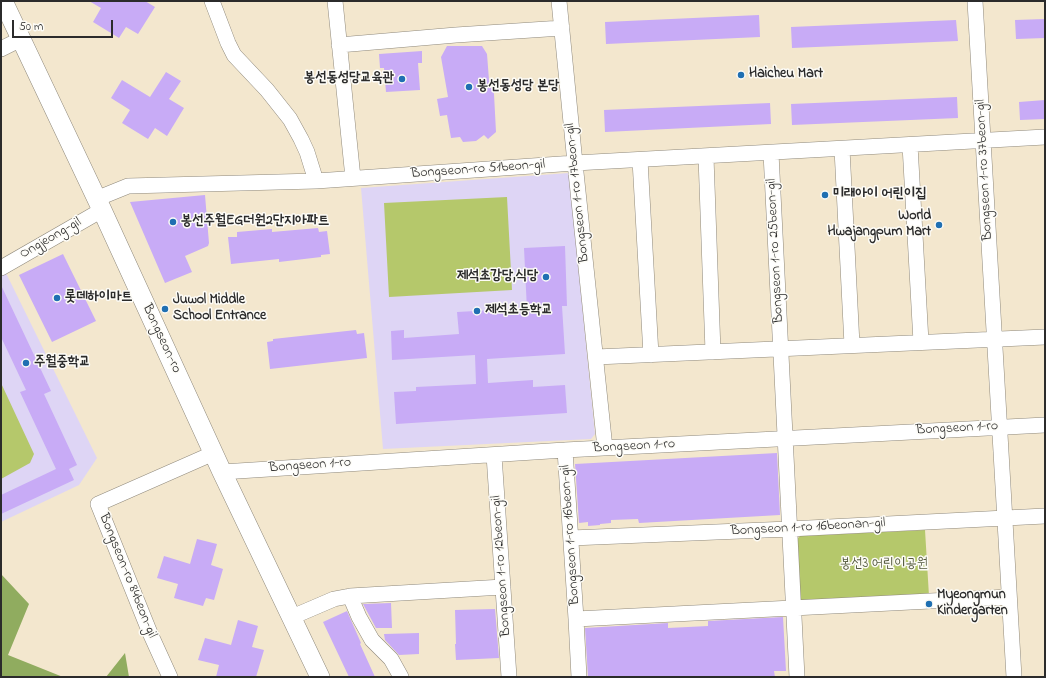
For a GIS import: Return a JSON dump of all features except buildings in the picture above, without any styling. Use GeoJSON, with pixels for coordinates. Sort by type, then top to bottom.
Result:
{"type":"FeatureCollection","features":[{"type":"Feature","properties":{"kind":"main road","name":"Bongseon-ro"},"geometry":{"type":"LineString","coordinates":[[3,1],[99,204],[222,472],[320,677]]}},
{"type":"Feature","properties":{"kind":"street"},"geometry":{"type":"LineString","coordinates":[[212,1],[234,55],[267,90],[290,119],[307,152],[316,181]]}},
{"type":"Feature","properties":{"kind":"street"},"geometry":{"type":"LineString","coordinates":[[335,1],[353,178]]}},
{"type":"Feature","properties":{"kind":"street","name":"Bongseon 1-ro 17beon-gil"},"geometry":{"type":"LineString","coordinates":[[559,1],[606,448]]}},
{"type":"Feature","properties":{"kind":"street","name":"Bongseon 1-ro 37beon-gil"},"geometry":{"type":"LineString","coordinates":[[975,1],[1014,677]]}},
{"type":"Feature","properties":{"kind":"street"},"geometry":{"type":"LineString","coordinates":[[339,45],[562,28]]}},
{"type":"Feature","properties":{"kind":"street"},"geometry":{"type":"LineString","coordinates":[[1,49],[21,39]]}},
{"type":"Feature","properties":{"kind":"street","name":"Bongseon-ro 51beon-gil"},"geometry":{"type":"LineString","coordinates":[[99,204],[128,186],[316,181],[575,163],[1045,138]]}},
{"type":"Feature","properties":{"kind":"street"},"geometry":{"type":"LineString","coordinates":[[910,145],[920,342]]}},
{"type":"Feature","properties":{"kind":"street"},"geometry":{"type":"LineString","coordinates":[[842,149],[852,346]]}},
{"type":"Feature","properties":{"kind":"street","name":"Bongseon 1-ro 25beon-gil"},"geometry":{"type":"LineString","coordinates":[[771,153],[796,677]]}},
{"type":"Feature","properties":{"kind":"street"},"geometry":{"type":"LineString","coordinates":[[706,156],[708,352]]}},
{"type":"Feature","properties":{"kind":"street"},"geometry":{"type":"LineString","coordinates":[[640,160],[651,355]]}},
{"type":"Feature","properties":{"kind":"street","name":"Ongjeong-gil"},"geometry":{"type":"LineString","coordinates":[[1,268],[99,204]]}},
{"type":"Feature","properties":{"kind":"street"},"geometry":{"type":"LineString","coordinates":[[596,357],[1045,337]]}},
{"type":"Feature","properties":{"kind":"street","name":"Bongseon 1-ro"},"geometry":{"type":"LineString","coordinates":[[222,472],[565,450],[1045,425]]}},
{"type":"Feature","properties":{"kind":"street","name":"Bongseon 1-ro 16beon-gil"},"geometry":{"type":"LineString","coordinates":[[565,450],[579,677]]}},
{"type":"Feature","properties":{"kind":"street","name":"Bongseon-ro 84beon-gil"},"geometry":{"type":"LineString","coordinates":[[170,677],[150,633],[98,504],[214,453]]}},
{"type":"Feature","properties":{"kind":"street","name":"Bongseon 1-ro 12beon-gil"},"geometry":{"type":"LineString","coordinates":[[494,455],[509,677]]}},
{"type":"Feature","properties":{"kind":"street","name":"Bongseon 1-ro 16beonan-gil"},"geometry":{"type":"LineString","coordinates":[[571,538],[789,530],[1045,516]]}},
{"type":"Feature","properties":{"kind":"street"},"geometry":{"type":"LineString","coordinates":[[292,617],[334,599],[350,596],[503,587]]}},
{"type":"Feature","properties":{"kind":"street"},"geometry":{"type":"LineString","coordinates":[[350,596],[359,617],[372,640],[391,659],[400,677]]}},
{"type":"Feature","properties":{"kind":"street","name":"Bongseon 1-ro 16beon-gil"},"geometry":{"type":"LineString","coordinates":[[576,619],[1009,597]]}},
{"type":"Feature","properties":{"kind":"shaded area","name":"제석초등학교"},"geometry":{"type":"Polygon","coordinates":[[[569,173],[595,434],[591,439],[383,449],[361,188],[569,173]]]}},
{"type":"Feature","properties":{"kind":"shaded area","name":"주월중학교"},"geometry":{"type":"Polygon","coordinates":[[[3,267],[97,458],[79,485],[1,522],[1,268],[3,267]]]}},
{"type":"Feature","properties":{"kind":"green space"},"geometry":{"type":"Polygon","coordinates":[[[507,197],[512,290],[389,297],[384,203],[507,197]]]}},
{"type":"Feature","properties":{"kind":"green space"},"geometry":{"type":"Polygon","coordinates":[[[1,383],[34,454],[30,463],[1,479],[1,383]]]}},
{"type":"Feature","properties":{"kind":"green space","name":"봉선3 어린이공원"},"geometry":{"type":"Polygon","coordinates":[[[925,530],[929,596],[798,603],[795,541],[800,536],[925,530]]]}},
{"type":"Feature","properties":{"kind":"green space"},"geometry":{"type":"Polygon","coordinates":[[[1,574],[29,604],[8,655],[63,677],[1,677],[1,574]]]}},
{"type":"Feature","properties":{"kind":"green space"},"geometry":{"type":"Polygon","coordinates":[[[125,653],[129,677],[106,677],[125,653]]]}},
{"type":"Feature","properties":{"kind":"place","name":"Haicheu Mart"},"geometry":{"type":"Point","coordinates":[741,75]}},
{"type":"Feature","properties":{"kind":"place","name":"봉선동성당교육관"},"geometry":{"type":"Point","coordinates":[402,79]}},
{"type":"Feature","properties":{"kind":"place","name":"봉선동성당 본당"},"geometry":{"type":"Point","coordinates":[469,87]}},
{"type":"Feature","properties":{"kind":"place","name":"미래아이 어린이집"},"geometry":{"type":"Point","coordinates":[825,195]}},
{"type":"Feature","properties":{"kind":"place","name":"봉선주월EG더원2단지아파트"},"geometry":{"type":"Point","coordinates":[173,222]}},
{"type":"Feature","properties":{"kind":"place","name":"World Hwajangpum Mart"},"geometry":{"type":"Point","coordinates":[939,225]}},
{"type":"Feature","properties":{"kind":"place","name":"제석초강당,식당"},"geometry":{"type":"Point","coordinates":[546,277]}},
{"type":"Feature","properties":{"kind":"place","name":"롯데하이마트"},"geometry":{"type":"Point","coordinates":[57,298]}},
{"type":"Feature","properties":{"kind":"place","name":"Juwol Middle School Entrance"},"geometry":{"type":"Point","coordinates":[165,309]}},
{"type":"Feature","properties":{"kind":"place","name":"제석초등학교"},"geometry":{"type":"Point","coordinates":[477,311]}},
{"type":"Feature","properties":{"kind":"place","name":"주월중학교"},"geometry":{"type":"Point","coordinates":[26,363]}},
{"type":"Feature","properties":{"kind":"place","name":"Myeongmun Kindergarten"},"geometry":{"type":"Point","coordinates":[929,604]}}]}
